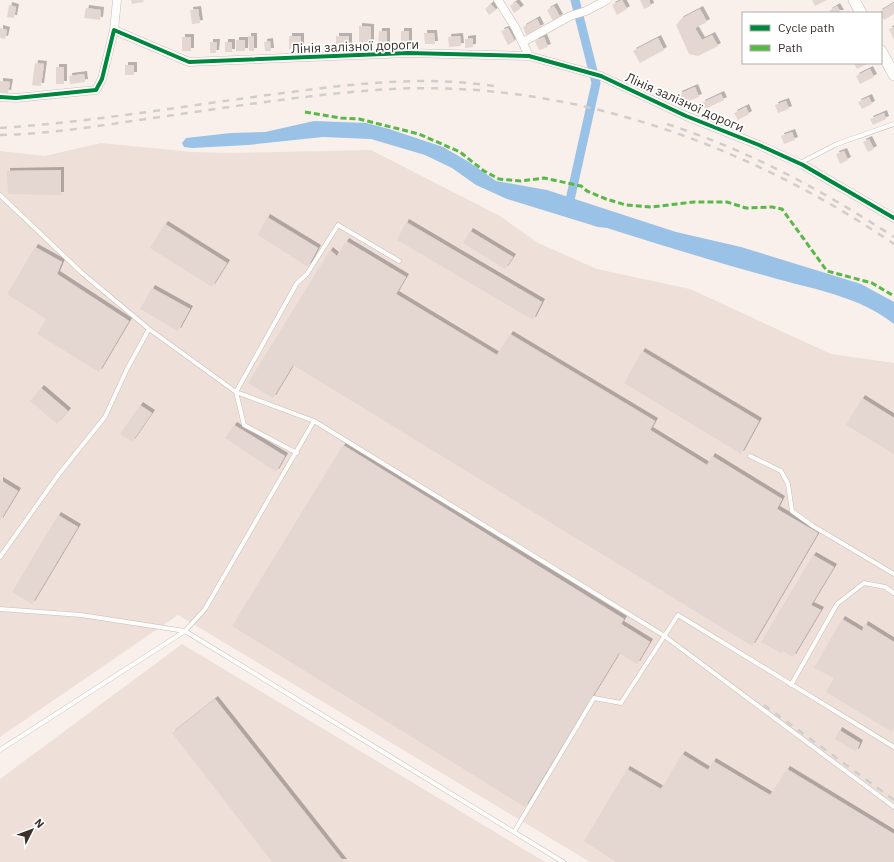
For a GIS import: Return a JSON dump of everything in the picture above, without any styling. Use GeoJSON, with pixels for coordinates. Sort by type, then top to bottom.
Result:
{"type":"FeatureCollection","features":[{"type":"Feature","properties":{"kind":"street"},"geometry":{"type":"LineString","coordinates":[[0,97],[16,98],[96,90],[102,79],[114,30],[117,0]]}},
{"type":"Feature","properties":{"kind":"street"},"geometry":{"type":"LineString","coordinates":[[498,0],[523,42],[529,56]]}},
{"type":"Feature","properties":{"kind":"street"},"geometry":{"type":"LineString","coordinates":[[523,42],[570,16],[586,11],[607,0]]}},
{"type":"Feature","properties":{"kind":"street"},"geometry":{"type":"LineString","coordinates":[[854,0],[860,12]]}},
{"type":"Feature","properties":{"kind":"street","name":"Лінія залізної дороги"},"geometry":{"type":"LineString","coordinates":[[114,30],[189,62],[408,53],[529,56],[601,76],[686,116],[759,145],[800,164],[894,218]]}},
{"type":"Feature","properties":{"kind":"street"},"geometry":{"type":"LineString","coordinates":[[882,53],[894,75]]}},
{"type":"Feature","properties":{"kind":"lane"},"geometry":{"type":"LineString","coordinates":[[800,164],[837,144],[894,124]]}},
{"type":"Feature","properties":{"kind":"lane"},"geometry":{"type":"LineString","coordinates":[[0,195],[82,273],[149,329],[236,392],[314,422],[663,635],[894,807]]}},
{"type":"Feature","properties":{"kind":"lane"},"geometry":{"type":"LineString","coordinates":[[297,453],[244,425],[236,392],[297,283],[307,274],[338,225],[399,261]]}},
{"type":"Feature","properties":{"kind":"lane"},"geometry":{"type":"LineString","coordinates":[[0,557],[59,474],[105,417],[127,369],[149,329]]}},
{"type":"Feature","properties":{"kind":"lane"},"geometry":{"type":"LineString","coordinates":[[0,750],[184,631],[205,609],[314,422]]}},
{"type":"Feature","properties":{"kind":"lane"},"geometry":{"type":"LineString","coordinates":[[750,456],[781,471],[788,484],[792,511],[813,526],[894,574]]}},
{"type":"Feature","properties":{"kind":"lane"},"geometry":{"type":"LineString","coordinates":[[791,685],[837,604],[864,582],[885,586],[894,593]]}},
{"type":"Feature","properties":{"kind":"lane"},"geometry":{"type":"LineString","coordinates":[[0,609],[81,615],[184,631],[563,862]]}},
{"type":"Feature","properties":{"kind":"lane"},"geometry":{"type":"LineString","coordinates":[[514,832],[594,698],[620,703],[663,635],[678,615],[894,747]]}},
{"type":"Feature","properties":{"kind":"shaded area"},"geometry":{"type":"Polygon","coordinates":[[[101,143],[192,152],[233,153],[371,150],[500,216],[538,243],[597,269],[690,289],[831,354],[894,363],[894,862],[590,862],[178,615],[0,737],[0,151],[45,156],[101,143]]]}},
{"type":"Feature","properties":{"kind":"shaded area"},"geometry":{"type":"Polygon","coordinates":[[[182,644],[545,862],[0,862],[0,779],[182,644]]]}},
{"type":"Feature","properties":{"kind":"water"},"geometry":{"type":"Polygon","coordinates":[[[314,121],[366,123],[389,129],[443,147],[469,162],[496,181],[547,190],[676,232],[741,247],[861,284],[894,302],[894,324],[880,314],[835,294],[770,277],[507,199],[476,185],[452,168],[425,155],[371,139],[323,137],[248,145],[192,148],[184,147],[182,143],[186,138],[231,133],[265,132],[314,121]]]}},
{"type":"Feature","properties":{"kind":"building"},"geometry":{"type":"Polygon","coordinates":[[[131,0],[143,0],[144,2],[132,4],[131,0]]]}},
{"type":"Feature","properties":{"kind":"building"},"geometry":{"type":"Polygon","coordinates":[[[622,0],[627,9],[617,15],[612,5],[622,0]]]}},
{"type":"Feature","properties":{"kind":"building"},"geometry":{"type":"Polygon","coordinates":[[[640,0],[649,0],[651,6],[644,9],[640,0]]]}},
{"type":"Feature","properties":{"kind":"building"},"geometry":{"type":"Polygon","coordinates":[[[812,0],[827,0],[815,6],[812,0]]]}},
{"type":"Feature","properties":{"kind":"building"},"geometry":{"type":"Polygon","coordinates":[[[516,2],[521,8],[514,13],[510,6],[516,2]]]}},
{"type":"Feature","properties":{"kind":"building"},"geometry":{"type":"Polygon","coordinates":[[[894,3],[894,14],[884,20],[882,12],[879,12],[894,3]]]}},
{"type":"Feature","properties":{"kind":"building"},"geometry":{"type":"Polygon","coordinates":[[[491,4],[496,10],[489,15],[485,9],[491,4]]]}},
{"type":"Feature","properties":{"kind":"building"},"geometry":{"type":"Polygon","coordinates":[[[9,5],[16,7],[14,18],[7,17],[9,5]]]}},
{"type":"Feature","properties":{"kind":"building"},"geometry":{"type":"Polygon","coordinates":[[[554,6],[560,17],[553,21],[547,10],[554,6]]]}},
{"type":"Feature","properties":{"kind":"building"},"geometry":{"type":"Polygon","coordinates":[[[837,6],[840,12],[830,12],[837,6]]]}},
{"type":"Feature","properties":{"kind":"building"},"geometry":{"type":"Polygon","coordinates":[[[86,8],[101,10],[100,20],[84,18],[86,8]]]}},
{"type":"Feature","properties":{"kind":"building"},"geometry":{"type":"Polygon","coordinates":[[[198,9],[200,23],[192,24],[190,10],[198,9]]]}},
{"type":"Feature","properties":{"kind":"building"},"geometry":{"type":"Polygon","coordinates":[[[700,9],[707,22],[695,28],[702,40],[712,35],[718,46],[698,56],[689,54],[676,25],[681,19],[700,9]]]}},
{"type":"Feature","properties":{"kind":"building"},"geometry":{"type":"Polygon","coordinates":[[[537,19],[541,27],[526,35],[523,27],[537,19]]]}},
{"type":"Feature","properties":{"kind":"building"},"geometry":{"type":"Polygon","coordinates":[[[359,26],[371,27],[371,44],[359,43],[359,26]]]}},
{"type":"Feature","properties":{"kind":"building"},"geometry":{"type":"Polygon","coordinates":[[[894,27],[894,40],[889,29],[894,27]]]}},
{"type":"Feature","properties":{"kind":"building"},"geometry":{"type":"Polygon","coordinates":[[[0,28],[7,30],[5,39],[0,38],[0,28]]]}},
{"type":"Feature","properties":{"kind":"building"},"geometry":{"type":"Polygon","coordinates":[[[508,28],[515,41],[508,45],[501,31],[508,28]]]}},
{"type":"Feature","properties":{"kind":"building"},"geometry":{"type":"Polygon","coordinates":[[[379,31],[387,31],[387,45],[378,45],[379,31]]]}},
{"type":"Feature","properties":{"kind":"building"},"geometry":{"type":"Polygon","coordinates":[[[401,31],[409,31],[409,44],[401,44],[401,31]]]}},
{"type":"Feature","properties":{"kind":"building"},"geometry":{"type":"Polygon","coordinates":[[[424,33],[434,33],[435,44],[425,44],[424,33]]]}},
{"type":"Feature","properties":{"kind":"building"},"geometry":{"type":"Polygon","coordinates":[[[248,36],[254,36],[254,51],[249,51],[248,36]]]}},
{"type":"Feature","properties":{"kind":"building"},"geometry":{"type":"Polygon","coordinates":[[[289,36],[301,36],[301,49],[289,49],[289,36]]]}},
{"type":"Feature","properties":{"kind":"building"},"geometry":{"type":"Polygon","coordinates":[[[336,36],[349,36],[349,46],[336,46],[336,36]]]}},
{"type":"Feature","properties":{"kind":"building"},"geometry":{"type":"Polygon","coordinates":[[[460,36],[461,46],[449,47],[448,37],[460,36]]]}},
{"type":"Feature","properties":{"kind":"building"},"geometry":{"type":"Polygon","coordinates":[[[182,37],[191,37],[191,51],[182,51],[182,37]]]}},
{"type":"Feature","properties":{"kind":"building"},"geometry":{"type":"Polygon","coordinates":[[[544,37],[548,47],[539,50],[535,41],[544,37]]]}},
{"type":"Feature","properties":{"kind":"building"},"geometry":{"type":"Polygon","coordinates":[[[473,38],[473,47],[465,48],[465,39],[473,38]]]}},
{"type":"Feature","properties":{"kind":"building"},"geometry":{"type":"Polygon","coordinates":[[[658,38],[664,50],[640,63],[633,51],[658,38]]]}},
{"type":"Feature","properties":{"kind":"building"},"geometry":{"type":"Polygon","coordinates":[[[236,40],[245,40],[245,51],[236,51],[236,40]]]}},
{"type":"Feature","properties":{"kind":"building"},"geometry":{"type":"Polygon","coordinates":[[[270,41],[271,51],[265,51],[264,42],[270,41]]]}},
{"type":"Feature","properties":{"kind":"building"},"geometry":{"type":"Polygon","coordinates":[[[210,42],[217,42],[216,53],[210,53],[210,42]]]}},
{"type":"Feature","properties":{"kind":"building"},"geometry":{"type":"Polygon","coordinates":[[[225,42],[232,42],[232,52],[225,52],[225,42]]]}},
{"type":"Feature","properties":{"kind":"building"},"geometry":{"type":"Polygon","coordinates":[[[35,63],[44,64],[41,86],[32,85],[35,63]]]}},
{"type":"Feature","properties":{"kind":"building"},"geometry":{"type":"Polygon","coordinates":[[[854,64],[867,64],[857,69],[854,64]]]}},
{"type":"Feature","properties":{"kind":"building"},"geometry":{"type":"Polygon","coordinates":[[[125,65],[134,65],[134,75],[125,75],[125,65]]]}},
{"type":"Feature","properties":{"kind":"building"},"geometry":{"type":"Polygon","coordinates":[[[56,67],[64,67],[64,84],[56,84],[56,67]]]}},
{"type":"Feature","properties":{"kind":"building"},"geometry":{"type":"Polygon","coordinates":[[[870,69],[874,77],[860,84],[856,76],[870,69]]]}},
{"type":"Feature","properties":{"kind":"building"},"geometry":{"type":"Polygon","coordinates":[[[84,74],[85,82],[70,84],[69,76],[84,74]]]}},
{"type":"Feature","properties":{"kind":"building"},"geometry":{"type":"Polygon","coordinates":[[[0,81],[10,82],[8,93],[0,92],[0,81]]]}},
{"type":"Feature","properties":{"kind":"building"},"geometry":{"type":"Polygon","coordinates":[[[695,87],[699,97],[683,103],[679,94],[695,87]]]}},
{"type":"Feature","properties":{"kind":"building"},"geometry":{"type":"Polygon","coordinates":[[[721,94],[724,100],[705,109],[702,103],[721,94]]]}},
{"type":"Feature","properties":{"kind":"building"},"geometry":{"type":"Polygon","coordinates":[[[869,97],[872,104],[862,109],[858,102],[869,97]]]}},
{"type":"Feature","properties":{"kind":"building"},"geometry":{"type":"Polygon","coordinates":[[[786,101],[789,109],[778,113],[775,105],[786,101]]]}},
{"type":"Feature","properties":{"kind":"building"},"geometry":{"type":"Polygon","coordinates":[[[746,107],[749,114],[738,120],[734,113],[746,107]]]}},
{"type":"Feature","properties":{"kind":"building"},"geometry":{"type":"Polygon","coordinates":[[[884,113],[886,119],[873,125],[870,119],[884,113]]]}},
{"type":"Feature","properties":{"kind":"building"},"geometry":{"type":"Polygon","coordinates":[[[792,132],[795,140],[784,144],[781,136],[792,132]]]}},
{"type":"Feature","properties":{"kind":"building"},"geometry":{"type":"Polygon","coordinates":[[[869,139],[874,149],[868,152],[863,142],[869,139]]]}},
{"type":"Feature","properties":{"kind":"building"},"geometry":{"type":"Polygon","coordinates":[[[844,151],[848,160],[840,164],[836,154],[844,151]]]}},
{"type":"Feature","properties":{"kind":"building"},"geometry":{"type":"Polygon","coordinates":[[[61,170],[61,195],[8,194],[7,171],[61,170]]]}},
{"type":"Feature","properties":{"kind":"building"},"geometry":{"type":"Polygon","coordinates":[[[267,217],[318,248],[308,267],[258,235],[267,217]]]}},
{"type":"Feature","properties":{"kind":"building"},"geometry":{"type":"Polygon","coordinates":[[[406,222],[542,302],[533,320],[397,240],[406,222]]]}},
{"type":"Feature","properties":{"kind":"building"},"geometry":{"type":"Polygon","coordinates":[[[165,224],[227,263],[212,287],[150,248],[165,224]]]}},
{"type":"Feature","properties":{"kind":"building"},"geometry":{"type":"Polygon","coordinates":[[[470,231],[513,257],[505,269],[463,243],[470,231]]]}},
{"type":"Feature","properties":{"kind":"building"},"geometry":{"type":"Polygon","coordinates":[[[346,241],[406,277],[396,294],[497,355],[510,334],[655,421],[650,430],[707,465],[712,456],[782,499],[777,509],[818,533],[752,646],[293,365],[273,398],[248,383],[330,250],[337,256],[346,241]]]}},
{"type":"Feature","properties":{"kind":"building"},"geometry":{"type":"Polygon","coordinates":[[[35,247],[62,262],[57,274],[129,321],[99,372],[37,334],[46,319],[7,294],[35,247]]]}},
{"type":"Feature","properties":{"kind":"building"},"geometry":{"type":"Polygon","coordinates":[[[152,288],[190,309],[178,331],[140,309],[152,288]]]}},
{"type":"Feature","properties":{"kind":"building"},"geometry":{"type":"Polygon","coordinates":[[[642,351],[759,421],[741,454],[624,383],[642,351]]]}},
{"type":"Feature","properties":{"kind":"building"},"geometry":{"type":"Polygon","coordinates":[[[41,388],[68,411],[57,424],[30,401],[41,388]]]}},
{"type":"Feature","properties":{"kind":"building"},"geometry":{"type":"Polygon","coordinates":[[[862,398],[894,418],[894,454],[846,425],[862,398]]]}},
{"type":"Feature","properties":{"kind":"building"},"geometry":{"type":"Polygon","coordinates":[[[140,405],[152,413],[132,442],[120,434],[140,405]]]}},
{"type":"Feature","properties":{"kind":"building"},"geometry":{"type":"Polygon","coordinates":[[[234,425],[285,456],[276,472],[225,438],[234,425]]]}},
{"type":"Feature","properties":{"kind":"building"},"geometry":{"type":"Polygon","coordinates":[[[343,445],[624,619],[621,624],[650,642],[637,664],[619,653],[525,807],[232,626],[343,445]]]}},
{"type":"Feature","properties":{"kind":"building"},"geometry":{"type":"Polygon","coordinates":[[[0,480],[18,491],[0,521],[0,480]]]}},
{"type":"Feature","properties":{"kind":"building"},"geometry":{"type":"Polygon","coordinates":[[[58,515],[78,527],[32,604],[12,592],[58,515]]]}},
{"type":"Feature","properties":{"kind":"building"},"geometry":{"type":"Polygon","coordinates":[[[813,555],[834,567],[811,605],[821,610],[793,657],[783,651],[782,654],[761,642],[813,555]]]}},
{"type":"Feature","properties":{"kind":"building"},"geometry":{"type":"Polygon","coordinates":[[[842,619],[862,631],[865,624],[894,642],[894,728],[892,732],[826,692],[834,678],[814,668],[842,619]]]}},
{"type":"Feature","properties":{"kind":"building"},"geometry":{"type":"Polygon","coordinates":[[[215,699],[344,862],[272,862],[172,733],[215,699]]]}},
{"type":"Feature","properties":{"kind":"building"},"geometry":{"type":"Polygon","coordinates":[[[839,730],[860,743],[856,752],[835,739],[839,730]]]}},
{"type":"Feature","properties":{"kind":"building"},"geometry":{"type":"Polygon","coordinates":[[[682,754],[708,770],[713,761],[770,795],[787,769],[894,834],[894,862],[616,862],[584,841],[627,769],[661,789],[682,754]]]}},
{"type":"Feature","properties":{"kind":"waterway"},"geometry":{"type":"LineString","coordinates":[[568,209],[596,83],[575,0]]}},
{"type":"Feature","properties":{"kind":"railway"},"geometry":{"type":"LineString","coordinates":[[0,128],[101,118],[268,95],[384,82],[442,81],[500,87]]}},
{"type":"Feature","properties":{"kind":"railway"},"geometry":{"type":"LineString","coordinates":[[0,135],[70,130],[287,99],[376,90],[445,88],[513,94],[581,106],[647,124],[712,147],[776,175],[836,208],[894,244]]}},
{"type":"Feature","properties":{"kind":"railway"},"geometry":{"type":"LineString","coordinates":[[667,124],[757,159],[839,203],[894,237]]}},
{"type":"Feature","properties":{"kind":"railway"},"geometry":{"type":"LineString","coordinates":[[764,705],[894,800]]}},
{"type":"Feature","properties":{"kind":"marked path"},"geometry":{"type":"LineString","coordinates":[[305,112],[341,118],[359,119],[419,134],[460,152],[484,171],[499,179],[521,181],[544,178],[581,186],[587,191],[626,205],[651,207],[694,202],[727,202],[746,208],[772,207],[782,209],[827,271],[872,283],[894,296]]}},
{"type":"Feature","properties":{"kind":"cycle path"},"geometry":{"type":"LineString","coordinates":[[0,97],[16,98],[96,90],[102,79],[114,30],[189,62],[408,53],[529,56],[601,76],[686,116],[759,145],[803,165],[894,218]]}}]}
